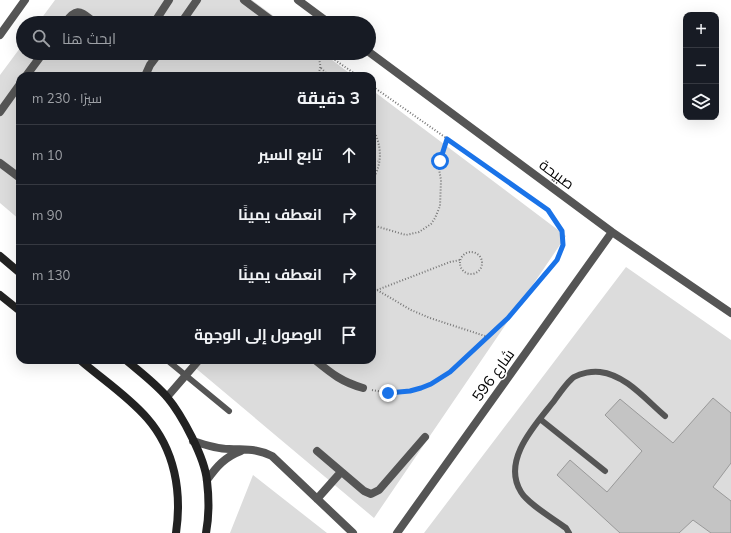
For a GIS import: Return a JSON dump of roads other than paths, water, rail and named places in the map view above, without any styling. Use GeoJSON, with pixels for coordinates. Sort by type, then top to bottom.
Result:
{"type":"FeatureCollection","features":[{"type":"Feature","properties":{"kind":"street"},"geometry":{"type":"LineString","coordinates":[[0,35],[25,0]]}},
{"type":"Feature","properties":{"kind":"street"},"geometry":{"type":"LineString","coordinates":[[159,16],[170,0]]}},
{"type":"Feature","properties":{"kind":"street"},"geometry":{"type":"LineString","coordinates":[[186,16],[197,0]]}},
{"type":"Feature","properties":{"kind":"street"},"geometry":{"type":"LineString","coordinates":[[298,0],[320,16]]}},
{"type":"Feature","properties":{"kind":"street"},"geometry":{"type":"LineString","coordinates":[[247,1],[266,16]]}},
{"type":"Feature","properties":{"kind":"street"},"geometry":{"type":"LineString","coordinates":[[70,16],[72,13],[80,12],[86,16]]}},
{"type":"Feature","properties":{"kind":"street","name":"صبيحة"},"geometry":{"type":"LineString","coordinates":[[376,57],[612,232],[731,314]]}},
{"type":"Feature","properties":{"kind":"street"},"geometry":{"type":"LineString","coordinates":[[29,72],[38,60]]}},
{"type":"Feature","properties":{"kind":"street"},"geometry":{"type":"LineString","coordinates":[[147,72],[154,60]]}},
{"type":"Feature","properties":{"kind":"street"},"geometry":{"type":"LineString","coordinates":[[0,112],[16,90]]}},
{"type":"Feature","properties":{"kind":"street"},"geometry":{"type":"LineString","coordinates":[[0,163],[16,175]]}},
{"type":"Feature","properties":{"kind":"street","name":"شارع 596"},"geometry":{"type":"LineString","coordinates":[[397,533],[612,232]]}},
{"type":"Feature","properties":{"kind":"street"},"geometry":{"type":"LineString","coordinates":[[0,256],[16,270]]}},
{"type":"Feature","properties":{"kind":"street"},"geometry":{"type":"LineString","coordinates":[[0,295],[16,308]]}},
{"type":"Feature","properties":{"kind":"street"},"geometry":{"type":"LineString","coordinates":[[85,364],[131,402],[160,436],[172,461],[177,485],[179,515],[176,533]]}},
{"type":"Feature","properties":{"kind":"street"},"geometry":{"type":"LineString","coordinates":[[131,364],[167,397],[183,420],[201,458],[207,480],[208,523],[206,533]]}},
{"type":"Feature","properties":{"kind":"street"},"geometry":{"type":"LineString","coordinates":[[167,397],[196,364]]}},
{"type":"Feature","properties":{"kind":"street"},"geometry":{"type":"LineString","coordinates":[[320,364],[333,375],[350,384],[363,388]]}},
{"type":"Feature","properties":{"kind":"street"},"geometry":{"type":"LineString","coordinates":[[317,451],[367,494],[376,493],[425,437]]}},
{"type":"Feature","properties":{"kind":"street"},"geometry":{"type":"LineString","coordinates":[[193,441],[220,448],[262,451],[272,456],[353,533]]}},
{"type":"Feature","properties":{"kind":"street"},"geometry":{"type":"LineString","coordinates":[[207,480],[217,465],[224,459],[236,452],[249,449]]}},
{"type":"Feature","properties":{"kind":"street"},"geometry":{"type":"LineString","coordinates":[[317,498],[341,472]]}},
{"type":"Feature","properties":{"kind":"lane"},"geometry":{"type":"LineString","coordinates":[[172,364],[229,411]]}},
{"type":"Feature","properties":{"kind":"lane"},"geometry":{"type":"LineString","coordinates":[[569,533],[566,528],[528,500],[521,491],[516,479],[515,464],[519,452],[528,435],[573,378],[585,373],[600,372],[616,376],[629,385],[665,416]]}},
{"type":"Feature","properties":{"kind":"lane"},"geometry":{"type":"LineString","coordinates":[[540,419],[605,472]]}}]}
